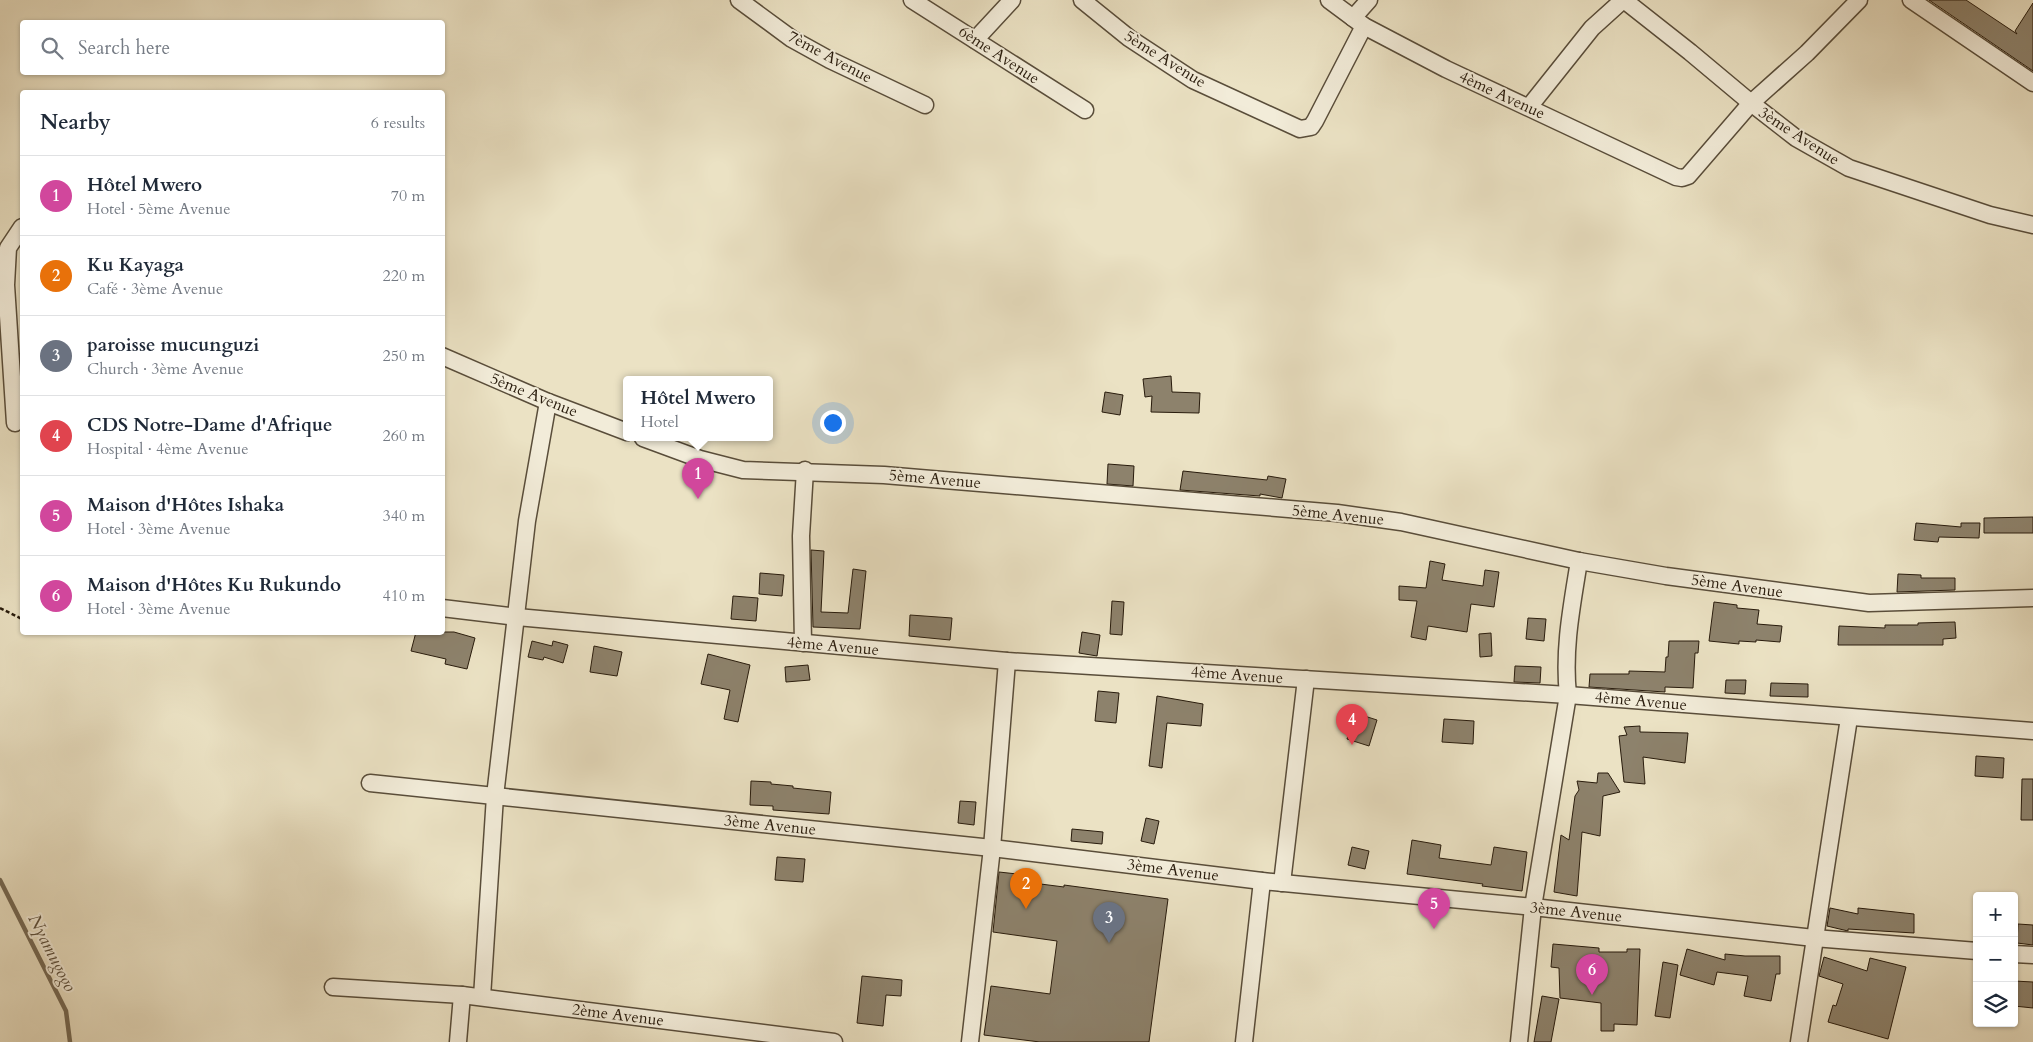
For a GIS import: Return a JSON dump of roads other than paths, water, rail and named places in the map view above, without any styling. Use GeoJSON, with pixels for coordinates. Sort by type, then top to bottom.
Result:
{"type":"FeatureCollection","features":[{"type":"Feature","properties":{"kind":"street","name":"7ème Avenue"},"geometry":{"type":"LineString","coordinates":[[739,0],[792,39],[830,60],[925,105]]}},
{"type":"Feature","properties":{"kind":"street","name":"6ème Avenue"},"geometry":{"type":"LineString","coordinates":[[912,0],[1085,110]]}},
{"type":"Feature","properties":{"kind":"street"},"geometry":{"type":"LineString","coordinates":[[975,40],[1012,0]]}},
{"type":"Feature","properties":{"kind":"street","name":"5ème Avenue"},"geometry":{"type":"LineString","coordinates":[[1082,0],[1130,38],[1193,80],[1300,128],[1311,127],[1359,22]]}},
{"type":"Feature","properties":{"kind":"street","name":"4ème Avenue"},"geometry":{"type":"LineString","coordinates":[[1329,0],[1359,22],[1446,70],[1676,177],[1688,176],[1751,103]]}},
{"type":"Feature","properties":{"kind":"street"},"geometry":{"type":"LineString","coordinates":[[1359,22],[1369,0]]}},
{"type":"Feature","properties":{"kind":"street"},"geometry":{"type":"LineString","coordinates":[[1529,107],[1592,28],[1623,0]]}},
{"type":"Feature","properties":{"kind":"street","name":"3ème Avenue"},"geometry":{"type":"LineString","coordinates":[[1623,0],[1796,138],[1849,168],[1990,215],[2033,225]]}},
{"type":"Feature","properties":{"kind":"street"},"geometry":{"type":"LineString","coordinates":[[1911,0],[2033,83]]}},
{"type":"Feature","properties":{"kind":"street"},"geometry":{"type":"LineString","coordinates":[[1751,103],[1807,52],[1853,2]]}},
{"type":"Feature","properties":{"kind":"street"},"geometry":{"type":"LineString","coordinates":[[15,423],[6,285],[8,248],[20,230]]}},
{"type":"Feature","properties":{"kind":"street","name":"5ème Avenue"},"geometry":{"type":"LineString","coordinates":[[445,357],[548,402],[623,430]]}},
{"type":"Feature","properties":{"kind":"street"},"geometry":{"type":"LineString","coordinates":[[482,997],[495,796],[527,521],[548,402]]}},
{"type":"Feature","properties":{"kind":"street","name":"5ème Avenue"},"geometry":{"type":"LineString","coordinates":[[651,441],[700,459],[744,470],[806,470],[884,475],[1337,513],[1401,522],[1579,560],[1666,576],[1869,604],[2033,598]]}},
{"type":"Feature","properties":{"kind":"street"},"geometry":{"type":"LineString","coordinates":[[803,643],[800,536],[806,470]]}},
{"type":"Feature","properties":{"kind":"street"},"geometry":{"type":"LineString","coordinates":[[1518,1042],[1534,908],[1568,694],[1565,670],[1567,634],[1579,560]]}},
{"type":"Feature","properties":{"kind":"street","name":"4ème Avenue"},"geometry":{"type":"LineString","coordinates":[[445,608],[516,617],[1007,661],[1568,694],[1849,718],[2033,730]]}},
{"type":"Feature","properties":{"kind":"street"},"geometry":{"type":"LineString","coordinates":[[970,1042],[992,848],[1007,661]]}},
{"type":"Feature","properties":{"kind":"street"},"geometry":{"type":"LineString","coordinates":[[1282,883],[1306,679]]}},
{"type":"Feature","properties":{"kind":"street"},"geometry":{"type":"LineString","coordinates":[[1799,1042],[1849,718]]}},
{"type":"Feature","properties":{"kind":"street","name":"3ème Avenue"},"geometry":{"type":"LineString","coordinates":[[370,783],[992,848],[1262,881],[1814,938],[1973,951]]}},
{"type":"Feature","properties":{"kind":"street"},"geometry":{"type":"LineString","coordinates":[[1244,1042],[1262,881]]}},
{"type":"Feature","properties":{"kind":"street"},"geometry":{"type":"LineString","coordinates":[[2018,954],[2033,956]]}},
{"type":"Feature","properties":{"kind":"street","name":"2ème Avenue"},"geometry":{"type":"LineString","coordinates":[[333,987],[462,994],[744,1037],[834,1042]]}},
{"type":"Feature","properties":{"kind":"street"},"geometry":{"type":"LineString","coordinates":[[458,1042],[462,994]]}},
{"type":"Feature","properties":{"kind":"waterway","name":"Nyamugogo"},"geometry":{"type":"LineString","coordinates":[[0,880],[66,1011],[70,1042]]}},
{"type":"Feature","properties":{"kind":"place","name":"Hôtel Mwero"},"geometry":{"type":"Point","coordinates":[698,499]}},
{"type":"Feature","properties":{"kind":"place","name":"CDS Notre-Dame d'Afrique"},"geometry":{"type":"Point","coordinates":[1352,745]}},
{"type":"Feature","properties":{"kind":"place","name":"Ku Kayaga"},"geometry":{"type":"Point","coordinates":[1026,909]}},
{"type":"Feature","properties":{"kind":"place","name":"Maison d'Hôtes Ishaka"},"geometry":{"type":"Point","coordinates":[1434,929]}},
{"type":"Feature","properties":{"kind":"place","name":"paroisse mucunguzi"},"geometry":{"type":"Point","coordinates":[1109,943]}},
{"type":"Feature","properties":{"kind":"place","name":"Maison d'Hôtes Ku Rukundo"},"geometry":{"type":"Point","coordinates":[1592,995]}}]}
